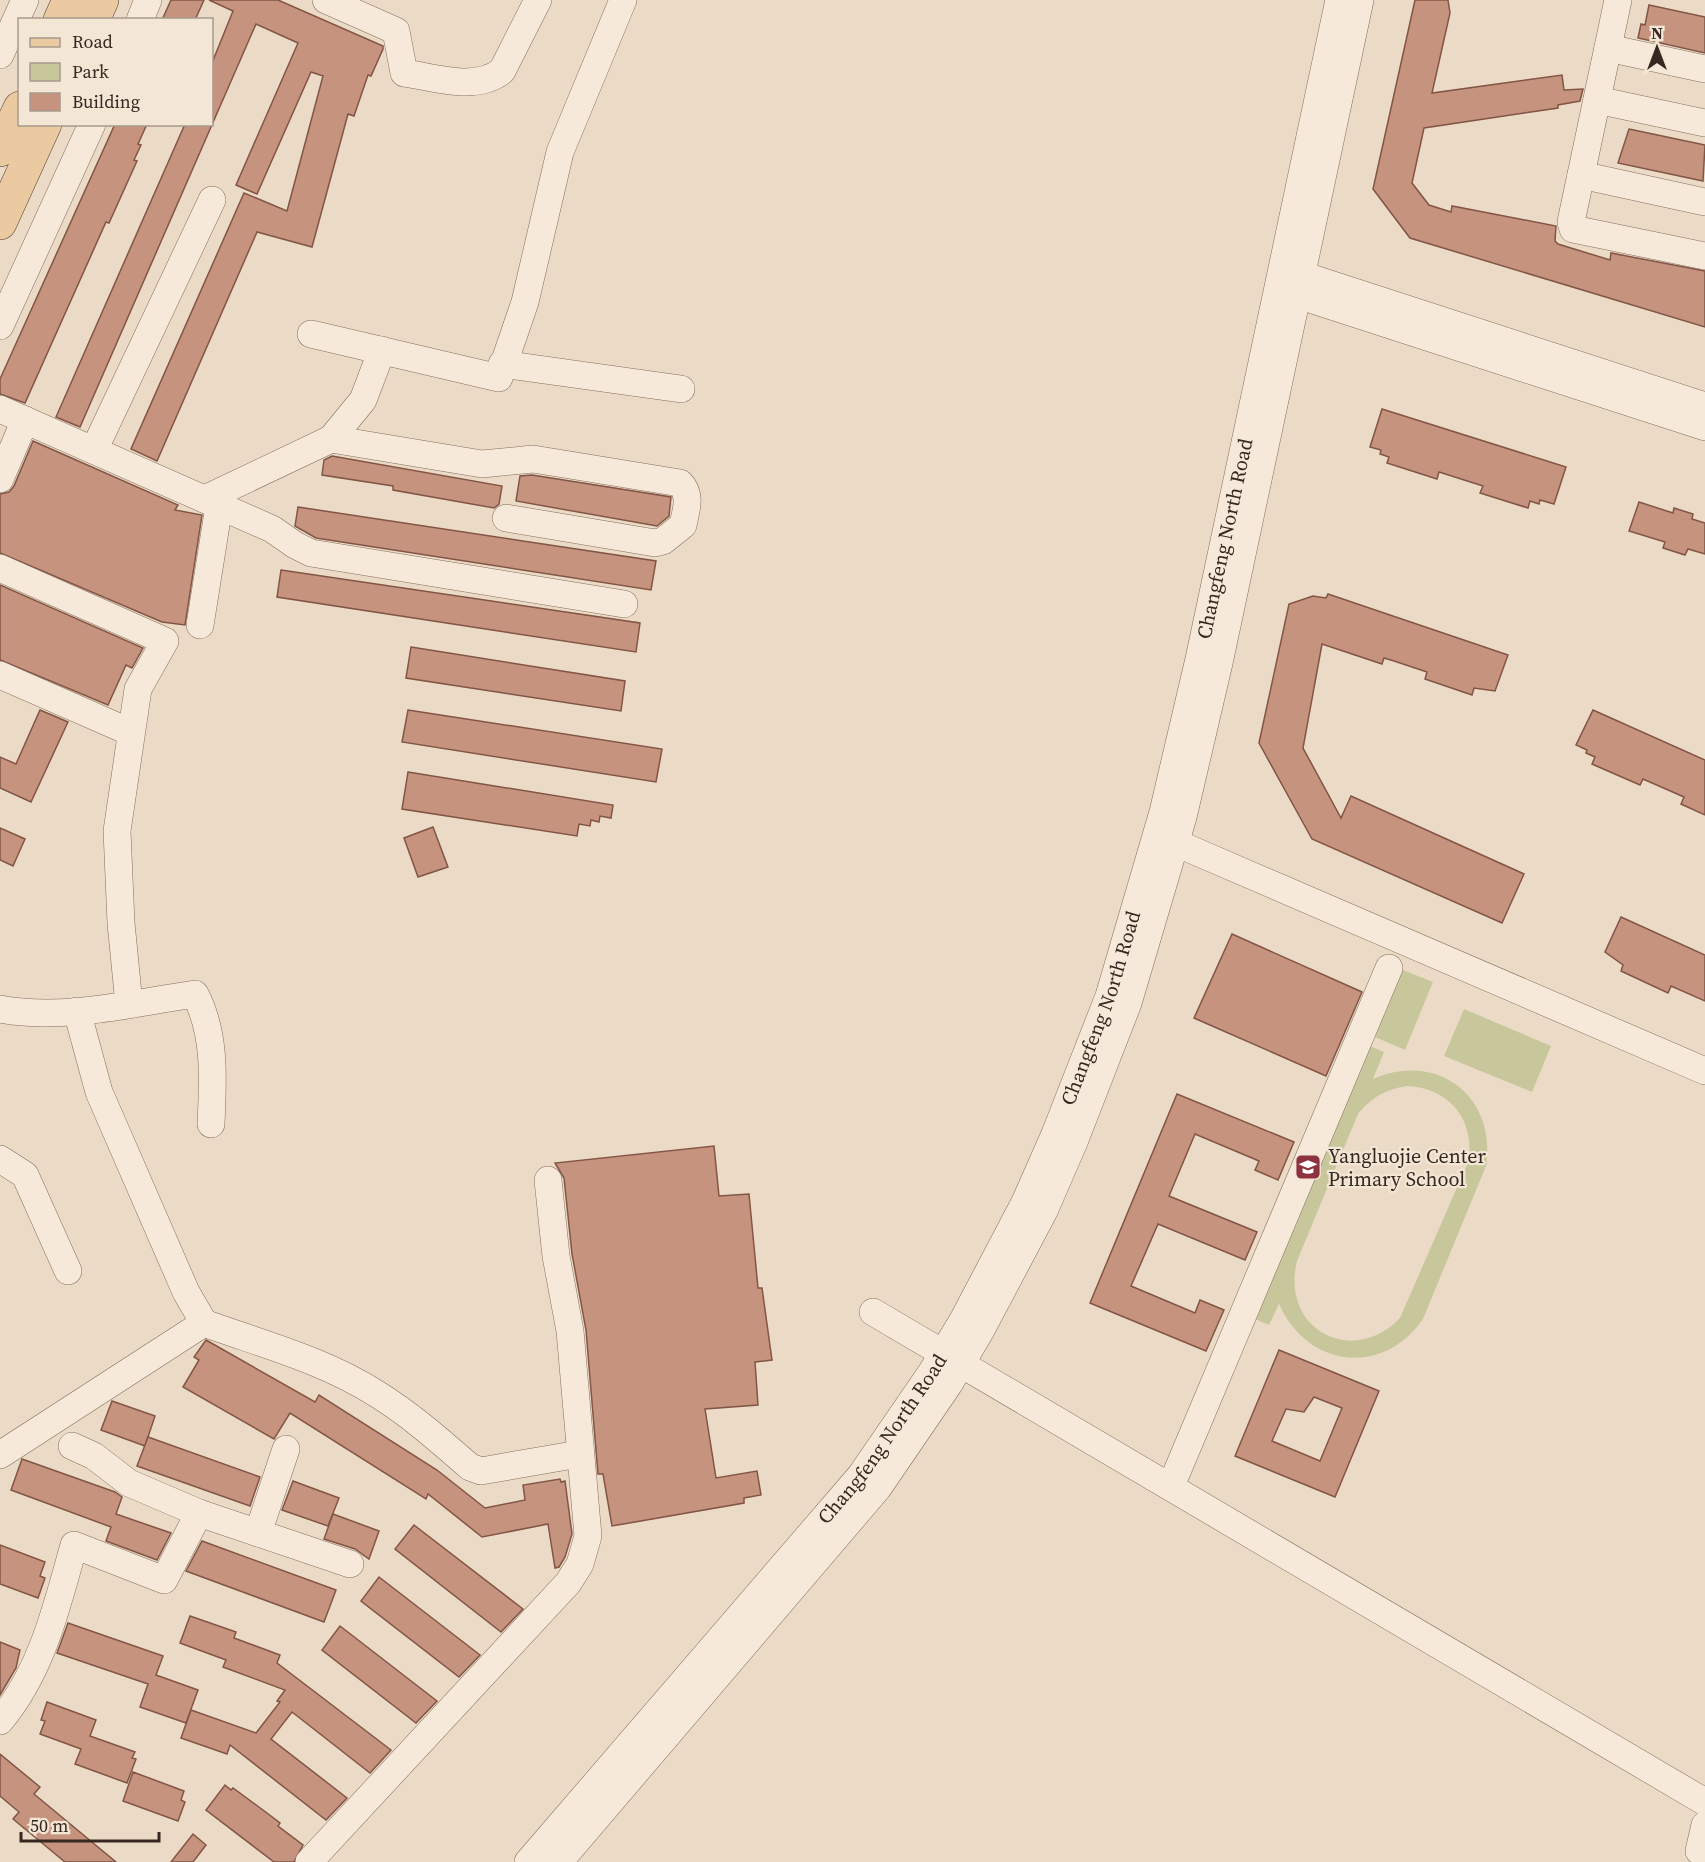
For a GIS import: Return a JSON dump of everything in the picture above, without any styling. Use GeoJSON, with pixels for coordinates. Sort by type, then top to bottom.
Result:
{"type":"FeatureCollection","features":[{"type":"Feature","properties":{"kind":"main road"},"geometry":{"type":"LineString","coordinates":[[61,18],[69,0]]}},
{"type":"Feature","properties":{"kind":"main road"},"geometry":{"type":"LineString","coordinates":[[94,18],[102,0]]}},
{"type":"Feature","properties":{"kind":"main road"},"geometry":{"type":"LineString","coordinates":[[0,150],[18,112]]}},
{"type":"Feature","properties":{"kind":"main road"},"geometry":{"type":"LineString","coordinates":[[0,223],[44,126]]}},
{"type":"Feature","properties":{"kind":"street"},"geometry":{"type":"LineString","coordinates":[[0,55],[26,0]]}},
{"type":"Feature","properties":{"kind":"street"},"geometry":{"type":"LineString","coordinates":[[141,18],[148,0]]}},
{"type":"Feature","properties":{"kind":"street"},"geometry":{"type":"LineString","coordinates":[[326,0],[396,31],[404,73],[465,82],[491,79],[502,71],[538,0]]}},
{"type":"Feature","properties":{"kind":"street"},"geometry":{"type":"LineString","coordinates":[[311,334],[499,378],[525,302],[560,152],[623,0]]}},
{"type":"Feature","properties":{"kind":"street","name":"Changfeng North Road"},"geometry":{"type":"LineString","coordinates":[[528,1862],[861,1475],[956,1352],[1014,1271],[1074,1142],[1128,1003],[1176,843],[1219,663],[1290,282],[1339,0]]}},
{"type":"Feature","properties":{"kind":"street","name":"Changfeng North Road"},"geometry":{"type":"LineString","coordinates":[[559,1862],[878,1488],[956,1352],[1056,1134],[1105,1006],[1129,935],[1163,812],[1360,0]]}},
{"type":"Feature","properties":{"kind":"street"},"geometry":{"type":"LineString","coordinates":[[1618,0],[1571,222],[1573,229],[1705,256]]}},
{"type":"Feature","properties":{"kind":"street"},"geometry":{"type":"LineString","coordinates":[[1608,48],[1705,69]]}},
{"type":"Feature","properties":{"kind":"street"},"geometry":{"type":"LineString","coordinates":[[1597,100],[1705,123]]}},
{"type":"Feature","properties":{"kind":"street"},"geometry":{"type":"LineString","coordinates":[[0,326],[91,126]]}},
{"type":"Feature","properties":{"kind":"street"},"geometry":{"type":"LineString","coordinates":[[1581,175],[1705,202]]}},
{"type":"Feature","properties":{"kind":"street"},"geometry":{"type":"LineString","coordinates":[[94,450],[212,200]]}},
{"type":"Feature","properties":{"kind":"street"},"geometry":{"type":"LineString","coordinates":[[1290,282],[1705,406]]}},
{"type":"Feature","properties":{"kind":"street"},"geometry":{"type":"LineString","coordinates":[[1290,282],[1705,427]]}},
{"type":"Feature","properties":{"kind":"street"},"geometry":{"type":"LineString","coordinates":[[218,505],[331,439],[363,400],[382,350]]}},
{"type":"Feature","properties":{"kind":"street"},"geometry":{"type":"LineString","coordinates":[[502,364],[681,389]]}},
{"type":"Feature","properties":{"kind":"street"},"geometry":{"type":"LineString","coordinates":[[0,409],[272,529],[295,545],[328,557],[624,604]]}},
{"type":"Feature","properties":{"kind":"street"},"geometry":{"type":"LineString","coordinates":[[0,479],[25,420]]}},
{"type":"Feature","properties":{"kind":"street"},"geometry":{"type":"LineString","coordinates":[[331,439],[482,464],[533,459],[680,483],[687,490],[688,497],[683,525],[671,536],[655,543],[506,518]]}},
{"type":"Feature","properties":{"kind":"street"},"geometry":{"type":"LineString","coordinates":[[200,625],[218,505]]}},
{"type":"Feature","properties":{"kind":"street"},"geometry":{"type":"LineString","coordinates":[[0,568],[165,641],[138,689],[117,831],[121,923],[129,1004]]}},
{"type":"Feature","properties":{"kind":"street"},"geometry":{"type":"LineString","coordinates":[[0,675],[130,732]]}},
{"type":"Feature","properties":{"kind":"street"},"geometry":{"type":"LineString","coordinates":[[1176,843],[1705,1071]]}},
{"type":"Feature","properties":{"kind":"street"},"geometry":{"type":"LineString","coordinates":[[1176,1474],[1389,968]]}},
{"type":"Feature","properties":{"kind":"street"},"geometry":{"type":"LineString","coordinates":[[0,1009],[41,1013],[77,1011],[195,994],[206,1015],[210,1043],[211,1124]]}},
{"type":"Feature","properties":{"kind":"street"},"geometry":{"type":"LineString","coordinates":[[77,1011],[99,1092],[167,1250],[204,1323],[303,1358],[353,1380],[397,1407],[470,1467],[481,1471],[579,1454]]}},
{"type":"Feature","properties":{"kind":"street"},"geometry":{"type":"LineString","coordinates":[[0,1159],[25,1175],[68,1271]]}},
{"type":"Feature","properties":{"kind":"street"},"geometry":{"type":"LineString","coordinates":[[309,1862],[575,1574],[588,1536],[570,1331],[556,1256],[548,1180]]}},
{"type":"Feature","properties":{"kind":"street"},"geometry":{"type":"LineString","coordinates":[[877,1306],[1705,1802]]}},
{"type":"Feature","properties":{"kind":"street"},"geometry":{"type":"LineString","coordinates":[[0,1455],[204,1323]]}},
{"type":"Feature","properties":{"kind":"street"},"geometry":{"type":"LineString","coordinates":[[956,1352],[1176,1474],[1705,1786]]}},
{"type":"Feature","properties":{"kind":"street"},"geometry":{"type":"LineString","coordinates":[[72,1446],[94,1456],[129,1483],[198,1514],[350,1564]]}},
{"type":"Feature","properties":{"kind":"street"},"geometry":{"type":"LineString","coordinates":[[258,1533],[286,1449]]}},
{"type":"Feature","properties":{"kind":"street"},"geometry":{"type":"LineString","coordinates":[[0,1721],[38,1657],[54,1614],[74,1545],[164,1580],[198,1514]]}},
{"type":"Feature","properties":{"kind":"green space"},"geometry":{"type":"Polygon","coordinates":[[[1403,970],[1433,982],[1405,1050],[1375,1037],[1403,970]]]}},
{"type":"Feature","properties":{"kind":"green space"},"geometry":{"type":"Polygon","coordinates":[[[1464,1009],[1551,1046],[1532,1092],[1444,1056],[1464,1009]]]}},
{"type":"Feature","properties":{"kind":"green space"},"geometry":{"type":"Polygon","coordinates":[[[1370,1046],[1384,1052],[1373,1079],[1397,1072],[1419,1071],[1440,1076],[1458,1086],[1472,1100],[1482,1119],[1487,1141],[1486,1166],[1423,1319],[1406,1338],[1387,1350],[1367,1357],[1346,1357],[1326,1352],[1308,1341],[1292,1325],[1279,1304],[1269,1325],[1255,1319],[1370,1046]],[[1408,1086],[1393,1089],[1374,1098],[1358,1114],[1297,1261],[1295,1285],[1299,1306],[1309,1322],[1324,1334],[1342,1340],[1361,1340],[1381,1333],[1400,1318],[1469,1160],[1470,1145],[1463,1119],[1447,1100],[1423,1088],[1408,1086]]]}},
{"type":"Feature","properties":{"kind":"building"},"geometry":{"type":"Polygon","coordinates":[[[171,0],[204,0],[196,18],[163,18],[171,0]]]}},
{"type":"Feature","properties":{"kind":"building"},"geometry":{"type":"Polygon","coordinates":[[[209,0],[278,0],[383,46],[383,49],[371,76],[368,75],[354,116],[348,114],[312,247],[257,232],[157,461],[131,449],[244,193],[287,211],[323,76],[311,72],[257,194],[236,185],[298,43],[256,24],[213,122],[213,61],[233,11],[209,0]]]}},
{"type":"Feature","properties":{"kind":"building"},"geometry":{"type":"Polygon","coordinates":[[[1415,0],[1448,0],[1450,13],[1432,93],[1562,75],[1564,90],[1583,89],[1580,101],[1558,105],[1558,108],[1424,128],[1412,183],[1429,205],[1451,212],[1452,206],[1556,226],[1555,241],[1558,244],[1610,260],[1611,253],[1705,271],[1705,327],[1410,238],[1373,189],[1415,0]]]}},
{"type":"Feature","properties":{"kind":"building"},"geometry":{"type":"Polygon","coordinates":[[[1649,5],[1705,17],[1705,53],[1638,38],[1641,24],[1645,25],[1649,5]]]}},
{"type":"Feature","properties":{"kind":"building"},"geometry":{"type":"Polygon","coordinates":[[[114,126],[146,126],[138,144],[141,145],[134,160],[137,161],[109,223],[106,222],[25,403],[0,394],[0,379],[114,126]]]}},
{"type":"Feature","properties":{"kind":"building"},"geometry":{"type":"Polygon","coordinates":[[[184,126],[211,126],[80,427],[56,417],[184,126]]]}},
{"type":"Feature","properties":{"kind":"building"},"geometry":{"type":"Polygon","coordinates":[[[1629,129],[1705,145],[1703,181],[1618,163],[1629,129]]]}},
{"type":"Feature","properties":{"kind":"building"},"geometry":{"type":"Polygon","coordinates":[[[1382,409],[1566,467],[1554,504],[1540,500],[1539,504],[1530,501],[1528,508],[1480,493],[1483,486],[1439,472],[1437,479],[1387,463],[1389,457],[1380,454],[1381,450],[1370,447],[1382,409]]]}},
{"type":"Feature","properties":{"kind":"building"},"geometry":{"type":"Polygon","coordinates":[[[33,441],[178,505],[175,510],[202,515],[185,625],[162,622],[0,553],[0,494],[9,492],[14,486],[33,441]]]}},
{"type":"Feature","properties":{"kind":"building"},"geometry":{"type":"Polygon","coordinates":[[[332,456],[502,486],[499,504],[494,508],[393,490],[393,486],[322,475],[324,460],[332,456]]]}},
{"type":"Feature","properties":{"kind":"building"},"geometry":{"type":"Polygon","coordinates":[[[532,475],[671,497],[669,516],[657,526],[516,501],[520,476],[532,475]]]}},
{"type":"Feature","properties":{"kind":"building"},"geometry":{"type":"Polygon","coordinates":[[[1639,502],[1673,513],[1674,508],[1693,514],[1692,519],[1705,523],[1705,554],[1688,549],[1685,555],[1663,548],[1665,542],[1629,531],[1639,502]]]}},
{"type":"Feature","properties":{"kind":"building"},"geometry":{"type":"Polygon","coordinates":[[[298,507],[656,561],[651,590],[316,538],[295,526],[298,507]]]}},
{"type":"Feature","properties":{"kind":"building"},"geometry":{"type":"Polygon","coordinates":[[[281,570],[640,623],[636,652],[277,597],[281,570]]]}},
{"type":"Feature","properties":{"kind":"building"},"geometry":{"type":"Polygon","coordinates":[[[0,585],[143,648],[132,668],[126,665],[108,705],[0,660],[0,585]]]}},
{"type":"Feature","properties":{"kind":"building"},"geometry":{"type":"Polygon","coordinates":[[[1328,594],[1508,655],[1495,691],[1474,688],[1472,695],[1425,679],[1427,672],[1384,658],[1382,664],[1322,644],[1303,748],[1341,818],[1351,796],[1524,874],[1502,923],[1312,839],[1259,743],[1289,604],[1313,596],[1326,598],[1328,594]]]}},
{"type":"Feature","properties":{"kind":"building"},"geometry":{"type":"Polygon","coordinates":[[[411,647],[625,681],[621,711],[406,678],[411,647]]]}},
{"type":"Feature","properties":{"kind":"building"},"geometry":{"type":"Polygon","coordinates":[[[40,710],[68,722],[31,802],[0,788],[0,757],[16,764],[40,710]]]}},
{"type":"Feature","properties":{"kind":"building"},"geometry":{"type":"Polygon","coordinates":[[[408,710],[662,749],[656,782],[402,742],[408,710]]]}},
{"type":"Feature","properties":{"kind":"building"},"geometry":{"type":"Polygon","coordinates":[[[1593,710],[1705,760],[1705,815],[1681,804],[1684,797],[1643,779],[1640,785],[1592,764],[1595,757],[1576,745],[1593,710]]]}},
{"type":"Feature","properties":{"kind":"building"},"geometry":{"type":"Polygon","coordinates":[[[408,772],[613,805],[611,818],[600,816],[599,822],[591,820],[590,826],[579,824],[577,836],[402,809],[408,772]]]}},
{"type":"Feature","properties":{"kind":"building"},"geometry":{"type":"Polygon","coordinates":[[[433,827],[448,867],[418,877],[404,838],[433,827]]]}},
{"type":"Feature","properties":{"kind":"building"},"geometry":{"type":"Polygon","coordinates":[[[0,828],[25,839],[13,866],[0,860],[0,828]]]}},
{"type":"Feature","properties":{"kind":"building"},"geometry":{"type":"Polygon","coordinates":[[[1621,917],[1705,955],[1705,1001],[1671,986],[1668,993],[1621,971],[1623,965],[1605,952],[1621,917]]]}},
{"type":"Feature","properties":{"kind":"building"},"geometry":{"type":"Polygon","coordinates":[[[1232,934],[1362,992],[1326,1076],[1194,1018],[1232,934]]]}},
{"type":"Feature","properties":{"kind":"building"},"geometry":{"type":"Polygon","coordinates":[[[1177,1094],[1294,1142],[1278,1180],[1255,1170],[1259,1161],[1195,1134],[1169,1196],[1257,1232],[1245,1260],[1158,1224],[1131,1286],[1195,1313],[1200,1300],[1224,1310],[1206,1351],[1090,1303],[1177,1094]]]}},
{"type":"Feature","properties":{"kind":"building"},"geometry":{"type":"Polygon","coordinates":[[[714,1146],[719,1196],[749,1194],[758,1288],[762,1288],[772,1360],[755,1362],[758,1405],[705,1409],[716,1478],[757,1471],[761,1495],[744,1498],[744,1503],[612,1526],[603,1474],[598,1474],[586,1330],[572,1254],[564,1178],[555,1163],[714,1146]]]}},
{"type":"Feature","properties":{"kind":"building"},"geometry":{"type":"Polygon","coordinates":[[[206,1340],[315,1402],[319,1395],[437,1470],[485,1508],[525,1500],[523,1485],[560,1479],[561,1482],[565,1481],[572,1534],[565,1557],[559,1567],[555,1568],[548,1524],[482,1537],[428,1494],[426,1499],[290,1413],[274,1439],[183,1387],[199,1360],[194,1357],[206,1340]]]}},
{"type":"Feature","properties":{"kind":"building"},"geometry":{"type":"Polygon","coordinates":[[[1279,1350],[1379,1391],[1335,1497],[1235,1456],[1279,1350]],[[1314,1397],[1304,1412],[1286,1409],[1272,1441],[1320,1461],[1342,1408],[1314,1397]]]}},
{"type":"Feature","properties":{"kind":"building"},"geometry":{"type":"Polygon","coordinates":[[[112,1401],[155,1416],[145,1446],[101,1430],[112,1401]]]}},
{"type":"Feature","properties":{"kind":"building"},"geometry":{"type":"Polygon","coordinates":[[[148,1437],[260,1477],[250,1506],[137,1466],[148,1437]]]}},
{"type":"Feature","properties":{"kind":"building"},"geometry":{"type":"Polygon","coordinates":[[[22,1459],[115,1492],[122,1497],[116,1514],[171,1533],[157,1560],[106,1541],[111,1527],[11,1490],[22,1459]]]}},
{"type":"Feature","properties":{"kind":"building"},"geometry":{"type":"Polygon","coordinates":[[[293,1481],[339,1498],[328,1526],[282,1510],[293,1481]]]}},
{"type":"Feature","properties":{"kind":"building"},"geometry":{"type":"Polygon","coordinates":[[[333,1514],[379,1531],[369,1559],[355,1549],[324,1539],[333,1514]]]}},
{"type":"Feature","properties":{"kind":"building"},"geometry":{"type":"Polygon","coordinates":[[[414,1525],[523,1609],[501,1632],[395,1549],[414,1525]]]}},
{"type":"Feature","properties":{"kind":"building"},"geometry":{"type":"Polygon","coordinates":[[[202,1541],[336,1590],[324,1622],[186,1571],[202,1541]]]}},
{"type":"Feature","properties":{"kind":"building"},"geometry":{"type":"Polygon","coordinates":[[[0,1545],[45,1562],[40,1576],[45,1578],[38,1598],[0,1584],[0,1545]]]}},
{"type":"Feature","properties":{"kind":"building"},"geometry":{"type":"Polygon","coordinates":[[[379,1577],[480,1655],[459,1677],[361,1601],[379,1577]]]}},
{"type":"Feature","properties":{"kind":"building"},"geometry":{"type":"Polygon","coordinates":[[[190,1616],[236,1632],[234,1638],[280,1655],[277,1663],[391,1750],[370,1773],[292,1712],[271,1739],[347,1798],[326,1820],[230,1745],[227,1754],[181,1738],[191,1710],[256,1733],[280,1702],[277,1701],[285,1690],[223,1667],[226,1660],[180,1643],[190,1616]]]}},
{"type":"Feature","properties":{"kind":"building"},"geometry":{"type":"Polygon","coordinates":[[[68,1623],[163,1656],[156,1675],[198,1690],[186,1723],[140,1707],[148,1684],[57,1653],[68,1623]]]}},
{"type":"Feature","properties":{"kind":"building"},"geometry":{"type":"Polygon","coordinates":[[[340,1626],[437,1701],[416,1723],[322,1650],[340,1626]]]}},
{"type":"Feature","properties":{"kind":"building"},"geometry":{"type":"Polygon","coordinates":[[[0,1642],[20,1650],[16,1668],[0,1695],[0,1642]]]}},
{"type":"Feature","properties":{"kind":"building"},"geometry":{"type":"Polygon","coordinates":[[[47,1702],[96,1720],[90,1736],[135,1752],[132,1758],[136,1759],[127,1783],[75,1764],[81,1749],[40,1734],[45,1721],[41,1720],[47,1702]]]}},
{"type":"Feature","properties":{"kind":"building"},"geometry":{"type":"Polygon","coordinates":[[[0,1754],[40,1787],[34,1794],[116,1862],[65,1862],[13,1819],[19,1812],[0,1796],[0,1754]]]}},
{"type":"Feature","properties":{"kind":"building"},"geometry":{"type":"Polygon","coordinates":[[[133,1772],[184,1791],[181,1800],[185,1802],[178,1821],[123,1801],[133,1772]]]}},
{"type":"Feature","properties":{"kind":"building"},"geometry":{"type":"Polygon","coordinates":[[[225,1785],[231,1790],[233,1788],[280,1823],[278,1826],[303,1845],[294,1862],[274,1862],[206,1810],[225,1785]]]}},
{"type":"Feature","properties":{"kind":"building"},"geometry":{"type":"Polygon","coordinates":[[[193,1834],[206,1845],[193,1862],[171,1862],[193,1834]]]}},
{"type":"Feature","properties":{"kind":"place","name":"Yangluojie Center Primary School"},"geometry":{"type":"Point","coordinates":[1308,1167]}}]}
